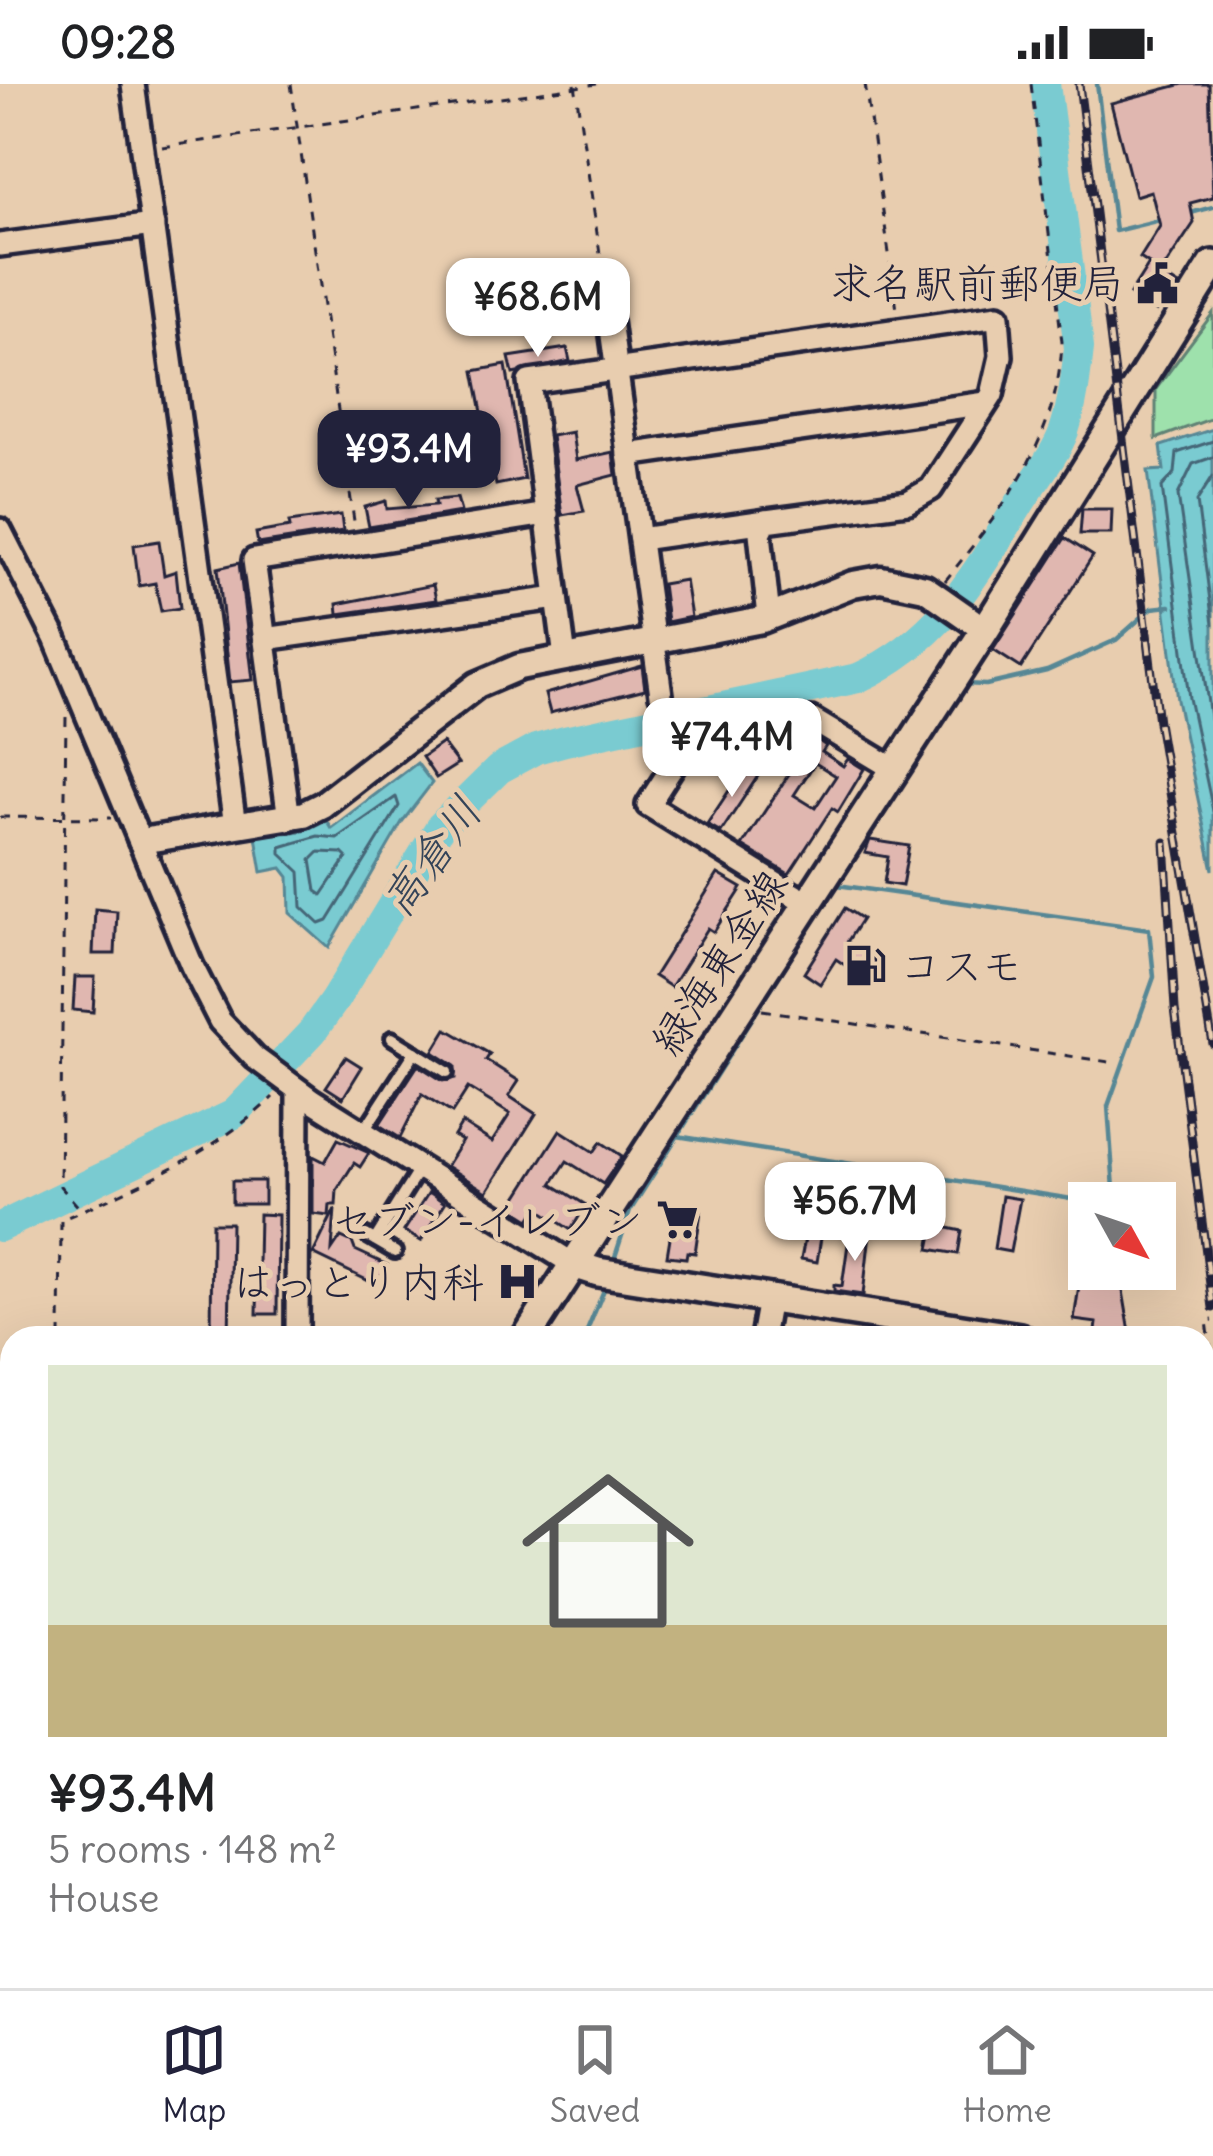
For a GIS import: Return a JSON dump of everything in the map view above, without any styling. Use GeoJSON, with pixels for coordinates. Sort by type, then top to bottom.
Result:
{"type":"FeatureCollection","features":[{"type":"Feature","properties":{"kind":"main road","name":"緑海東金線"},"geometry":{"type":"LineString","coordinates":[[534,1326],[894,769],[977,624],[1213,266]]}},
{"type":"Feature","properties":{"kind":"main road"},"geometry":{"type":"LineString","coordinates":[[573,1264],[598,1272],[943,1326]]}},
{"type":"Feature","properties":{"kind":"street"},"geometry":{"type":"LineString","coordinates":[[134,84],[235,826]]}},
{"type":"Feature","properties":{"kind":"street"},"geometry":{"type":"LineString","coordinates":[[0,245],[153,225]]}},
{"type":"Feature","properties":{"kind":"street"},"geometry":{"type":"LineString","coordinates":[[565,658],[529,382],[998,316],[1002,337],[998,374],[986,403],[931,489],[919,499],[640,539]]}},
{"type":"Feature","properties":{"kind":"street"},"geometry":{"type":"LineString","coordinates":[[610,320],[661,695]]}},
{"type":"Feature","properties":{"kind":"street"},"geometry":{"type":"LineString","coordinates":[[628,455],[986,403]]}},
{"type":"Feature","properties":{"kind":"street"},"geometry":{"type":"LineString","coordinates":[[289,819],[254,560],[547,514]]}},
{"type":"Feature","properties":{"kind":"street"},"geometry":{"type":"LineString","coordinates":[[766,521],[760,533],[769,617]]}},
{"type":"Feature","properties":{"kind":"street"},"geometry":{"type":"LineString","coordinates":[[0,530],[80,697],[192,966],[220,1021],[255,1058],[289,1084],[573,1264]]}},
{"type":"Feature","properties":{"kind":"street"},"geometry":{"type":"LineString","coordinates":[[136,829],[289,819],[322,805],[477,686],[519,667],[769,617],[853,584],[902,580],[977,624]]}},
{"type":"Feature","properties":{"kind":"street"},"geometry":{"type":"LineString","coordinates":[[265,639],[557,598]]}},
{"type":"Feature","properties":{"kind":"street"},"geometry":{"type":"LineString","coordinates":[[807,903],[648,805],[687,744],[811,718],[894,769]]}},
{"type":"Feature","properties":{"kind":"street"},"geometry":{"type":"LineString","coordinates":[[289,1084],[297,1326]]}},
{"type":"Feature","properties":{"kind":"street"},"geometry":{"type":"LineString","coordinates":[[765,1326],[769,1299]]}},
{"type":"Feature","properties":{"kind":"lane"},"geometry":{"type":"LineString","coordinates":[[392,1038],[447,1072]]}},
{"type":"Feature","properties":{"kind":"lane"},"geometry":{"type":"LineString","coordinates":[[363,1132],[415,1052]]}},
{"type":"Feature","properties":{"kind":"lane"},"geometry":{"type":"LineString","coordinates":[[395,1252],[371,1238],[420,1168]]}},
{"type":"Feature","properties":{"kind":"path"},"geometry":{"type":"LineString","coordinates":[[291,84],[357,544]]}},
{"type":"Feature","properties":{"kind":"path"},"geometry":{"type":"LineString","coordinates":[[142,150],[597,84]]}},
{"type":"Feature","properties":{"kind":"path"},"geometry":{"type":"LineString","coordinates":[[865,84],[900,330]]}},
{"type":"Feature","properties":{"kind":"path"},"geometry":{"type":"LineString","coordinates":[[936,596],[1030,467],[1052,412],[1060,376],[1062,342],[1030,84]]}},
{"type":"Feature","properties":{"kind":"path"},"geometry":{"type":"LineString","coordinates":[[576,86],[610,320]]}},
{"type":"Feature","properties":{"kind":"path"},"geometry":{"type":"LineString","coordinates":[[80,697],[66,716],[60,1186],[82,1210]]}},
{"type":"Feature","properties":{"kind":"path"},"geometry":{"type":"LineString","coordinates":[[0,817],[136,829]]}},
{"type":"Feature","properties":{"kind":"path"},"geometry":{"type":"LineString","coordinates":[[740,1006],[1116,1064]]}},
{"type":"Feature","properties":{"kind":"path"},"geometry":{"type":"LineString","coordinates":[[59,1326],[61,1220],[203,1152],[247,1122],[289,1084]]}},
{"type":"Feature","properties":{"kind":"green space"},"geometry":{"type":"Polygon","coordinates":[[[1213,313],[1213,418],[1156,439],[1156,389],[1213,313]]]}},
{"type":"Feature","properties":{"kind":"water"},"geometry":{"type":"Polygon","coordinates":[[[1213,429],[1213,870],[1177,700],[1148,471],[1164,470],[1161,446],[1213,429]]]}},
{"type":"Feature","properties":{"kind":"water"},"geometry":{"type":"Polygon","coordinates":[[[417,763],[432,783],[402,822],[329,948],[290,913],[289,877],[282,868],[262,872],[256,836],[301,831],[325,818],[331,828],[417,763]]]}},
{"type":"Feature","properties":{"kind":"building"},"geometry":{"type":"Polygon","coordinates":[[[1183,84],[1209,84],[1213,197],[1190,203],[1194,223],[1160,274],[1179,286],[1156,311],[1130,294],[1149,264],[1140,258],[1160,226],[1151,191],[1135,196],[1111,103],[1183,84]]]}},
{"type":"Feature","properties":{"kind":"building"},"geometry":{"type":"Polygon","coordinates":[[[567,348],[570,361],[513,374],[509,357],[567,348]]]}},
{"type":"Feature","properties":{"kind":"building"},"geometry":{"type":"Polygon","coordinates":[[[506,365],[524,479],[496,485],[474,371],[506,365]]]}},
{"type":"Feature","properties":{"kind":"building"},"geometry":{"type":"Polygon","coordinates":[[[572,432],[576,460],[613,452],[616,475],[577,485],[584,511],[562,515],[551,436],[572,432]]]}},
{"type":"Feature","properties":{"kind":"building"},"geometry":{"type":"Polygon","coordinates":[[[457,498],[461,512],[369,527],[365,507],[386,501],[387,509],[436,505],[435,500],[457,498]]]}},
{"type":"Feature","properties":{"kind":"building"},"geometry":{"type":"Polygon","coordinates":[[[1082,509],[1112,509],[1111,534],[1080,534],[1082,509]]]}},
{"type":"Feature","properties":{"kind":"building"},"geometry":{"type":"Polygon","coordinates":[[[341,515],[343,531],[258,544],[256,533],[290,527],[289,522],[341,515]]]}},
{"type":"Feature","properties":{"kind":"building"},"geometry":{"type":"Polygon","coordinates":[[[1065,538],[1093,556],[1021,668],[993,650],[1065,538]]]}},
{"type":"Feature","properties":{"kind":"building"},"geometry":{"type":"Polygon","coordinates":[[[159,541],[164,575],[176,571],[180,608],[161,611],[155,583],[139,586],[134,545],[159,541]]]}},
{"type":"Feature","properties":{"kind":"building"},"geometry":{"type":"Polygon","coordinates":[[[239,563],[253,680],[230,682],[218,568],[239,563]]]}},
{"type":"Feature","properties":{"kind":"building"},"geometry":{"type":"Polygon","coordinates":[[[685,580],[691,617],[667,622],[662,584],[685,580]]]}},
{"type":"Feature","properties":{"kind":"building"},"geometry":{"type":"Polygon","coordinates":[[[433,585],[436,600],[338,614],[337,604],[433,585]]]}},
{"type":"Feature","properties":{"kind":"building"},"geometry":{"type":"Polygon","coordinates":[[[642,666],[645,689],[550,713],[545,694],[642,666]]]}},
{"type":"Feature","properties":{"kind":"building"},"geometry":{"type":"Polygon","coordinates":[[[813,737],[826,746],[822,752],[843,766],[848,759],[864,769],[838,812],[832,808],[789,874],[742,846],[813,737]],[[815,763],[794,795],[815,808],[836,776],[815,763]]]}},
{"type":"Feature","properties":{"kind":"building"},"geometry":{"type":"Polygon","coordinates":[[[442,743],[458,764],[436,778],[422,757],[442,743]]]}},
{"type":"Feature","properties":{"kind":"building"},"geometry":{"type":"Polygon","coordinates":[[[744,768],[758,776],[721,832],[707,824],[744,768]]]}},
{"type":"Feature","properties":{"kind":"building"},"geometry":{"type":"Polygon","coordinates":[[[870,840],[909,846],[902,886],[884,883],[888,857],[865,853],[870,840]]]}},
{"type":"Feature","properties":{"kind":"building"},"geometry":{"type":"Polygon","coordinates":[[[718,874],[742,888],[714,932],[708,928],[671,987],[654,976],[718,874]]]}},
{"type":"Feature","properties":{"kind":"building"},"geometry":{"type":"Polygon","coordinates":[[[845,908],[862,919],[847,942],[875,961],[864,978],[836,959],[820,984],[804,973],[845,908]]]}},
{"type":"Feature","properties":{"kind":"building"},"geometry":{"type":"Polygon","coordinates":[[[95,909],[117,911],[115,954],[93,954],[95,909]]]}},
{"type":"Feature","properties":{"kind":"building"},"geometry":{"type":"Polygon","coordinates":[[[75,977],[95,977],[93,1012],[73,1010],[75,977]]]}},
{"type":"Feature","properties":{"kind":"building"},"geometry":{"type":"Polygon","coordinates":[[[447,1029],[490,1054],[486,1060],[519,1081],[509,1096],[536,1114],[487,1192],[446,1166],[462,1141],[454,1136],[462,1123],[492,1142],[510,1114],[468,1088],[452,1113],[422,1094],[400,1138],[379,1125],[418,1065],[443,1081],[455,1078],[455,1066],[433,1052],[447,1029]]]}},
{"type":"Feature","properties":{"kind":"building"},"geometry":{"type":"Polygon","coordinates":[[[346,1057],[362,1067],[343,1098],[326,1087],[346,1057]]]}},
{"type":"Feature","properties":{"kind":"building"},"geometry":{"type":"Polygon","coordinates":[[[560,1130],[594,1152],[601,1142],[622,1156],[603,1184],[567,1161],[552,1184],[586,1205],[571,1230],[537,1208],[530,1219],[511,1207],[560,1130]]]}},
{"type":"Feature","properties":{"kind":"building"},"geometry":{"type":"Polygon","coordinates":[[[338,1139],[369,1153],[360,1167],[354,1163],[337,1190],[329,1216],[313,1214],[313,1156],[325,1162],[338,1139]]]}},
{"type":"Feature","properties":{"kind":"building"},"geometry":{"type":"Polygon","coordinates":[[[818,1170],[832,1170],[817,1262],[801,1259],[818,1170]]]}},
{"type":"Feature","properties":{"kind":"building"},"geometry":{"type":"Polygon","coordinates":[[[232,1181],[264,1181],[264,1204],[232,1204],[232,1181]]]}},
{"type":"Feature","properties":{"kind":"building"},"geometry":{"type":"Polygon","coordinates":[[[429,1192],[445,1203],[421,1241],[404,1231],[429,1192]]]}},
{"type":"Feature","properties":{"kind":"building"},"geometry":{"type":"Polygon","coordinates":[[[1002,1196],[1020,1199],[1010,1252],[994,1249],[1002,1196]]]}},
{"type":"Feature","properties":{"kind":"building"},"geometry":{"type":"Polygon","coordinates":[[[675,1207],[701,1211],[695,1253],[687,1252],[686,1258],[667,1256],[675,1207]]]}},
{"type":"Feature","properties":{"kind":"building"},"geometry":{"type":"Polygon","coordinates":[[[335,1209],[332,1250],[341,1237],[352,1242],[355,1250],[387,1265],[377,1285],[313,1254],[335,1209]]]}},
{"type":"Feature","properties":{"kind":"building"},"geometry":{"type":"Polygon","coordinates":[[[259,1214],[278,1215],[277,1314],[257,1314],[259,1214]]]}},
{"type":"Feature","properties":{"kind":"building"},"geometry":{"type":"Polygon","coordinates":[[[212,1223],[231,1223],[229,1326],[211,1326],[212,1223]]]}},
{"type":"Feature","properties":{"kind":"building"},"geometry":{"type":"Polygon","coordinates":[[[934,1225],[962,1231],[958,1254],[929,1249],[934,1225]]]}},
{"type":"Feature","properties":{"kind":"building"},"geometry":{"type":"Polygon","coordinates":[[[850,1230],[870,1233],[863,1295],[834,1291],[834,1285],[842,1286],[850,1230]]]}},
{"type":"Feature","properties":{"kind":"building"},"geometry":{"type":"Polygon","coordinates":[[[1078,1290],[1123,1290],[1129,1326],[1074,1320],[1078,1290]]]}},
{"type":"Feature","properties":{"kind":"waterway","name":"高倉川"},"geometry":{"type":"LineString","coordinates":[[0,1227],[234,1114],[312,1032],[440,827],[499,769],[536,749],[565,741],[858,678],[887,663],[933,625],[970,581],[1050,459],[1072,400],[1079,348],[1045,84]]}},
{"type":"Feature","properties":{"kind":"waterway"},"geometry":{"type":"LineString","coordinates":[[1097,84],[1115,231],[1164,219]]}},
{"type":"Feature","properties":{"kind":"waterway"},"geometry":{"type":"LineString","coordinates":[[1187,214],[1213,207]]}},
{"type":"Feature","properties":{"kind":"waterway"},"geometry":{"type":"LineString","coordinates":[[964,684],[986,685],[1047,671],[1116,640],[1152,608],[1170,606]]}},
{"type":"Feature","properties":{"kind":"waterway"},"geometry":{"type":"LineString","coordinates":[[613,1263],[630,1211],[891,800]]}},
{"type":"Feature","properties":{"kind":"waterway"},"geometry":{"type":"LineString","coordinates":[[837,885],[1149,929],[1154,977],[1108,1106],[1113,1182]]}},
{"type":"Feature","properties":{"kind":"waterway"},"geometry":{"type":"LineString","coordinates":[[677,1136],[1068,1198]]}},
{"type":"Feature","properties":{"kind":"waterway"},"geometry":{"type":"LineString","coordinates":[[589,1326],[606,1285]]}},
{"type":"Feature","properties":{"kind":"railway"},"geometry":{"type":"LineString","coordinates":[[1079,84],[1158,722],[1213,1044]]}},
{"type":"Feature","properties":{"kind":"railway"},"geometry":{"type":"LineString","coordinates":[[1165,842],[1175,1009],[1213,1308]]}},
{"type":"Feature","properties":{"kind":"place","name":"求名駅前郵便局"},"geometry":{"type":"Point","coordinates":[1158,283]}},
{"type":"Feature","properties":{"kind":"place","name":"コスモ"},"geometry":{"type":"Point","coordinates":[865,966]}},
{"type":"Feature","properties":{"kind":"place","name":"セブン-イレブン"},"geometry":{"type":"Point","coordinates":[677,1220]}},
{"type":"Feature","properties":{"kind":"place","name":"はっとり内科"},"geometry":{"type":"Point","coordinates":[518,1282]}}]}
